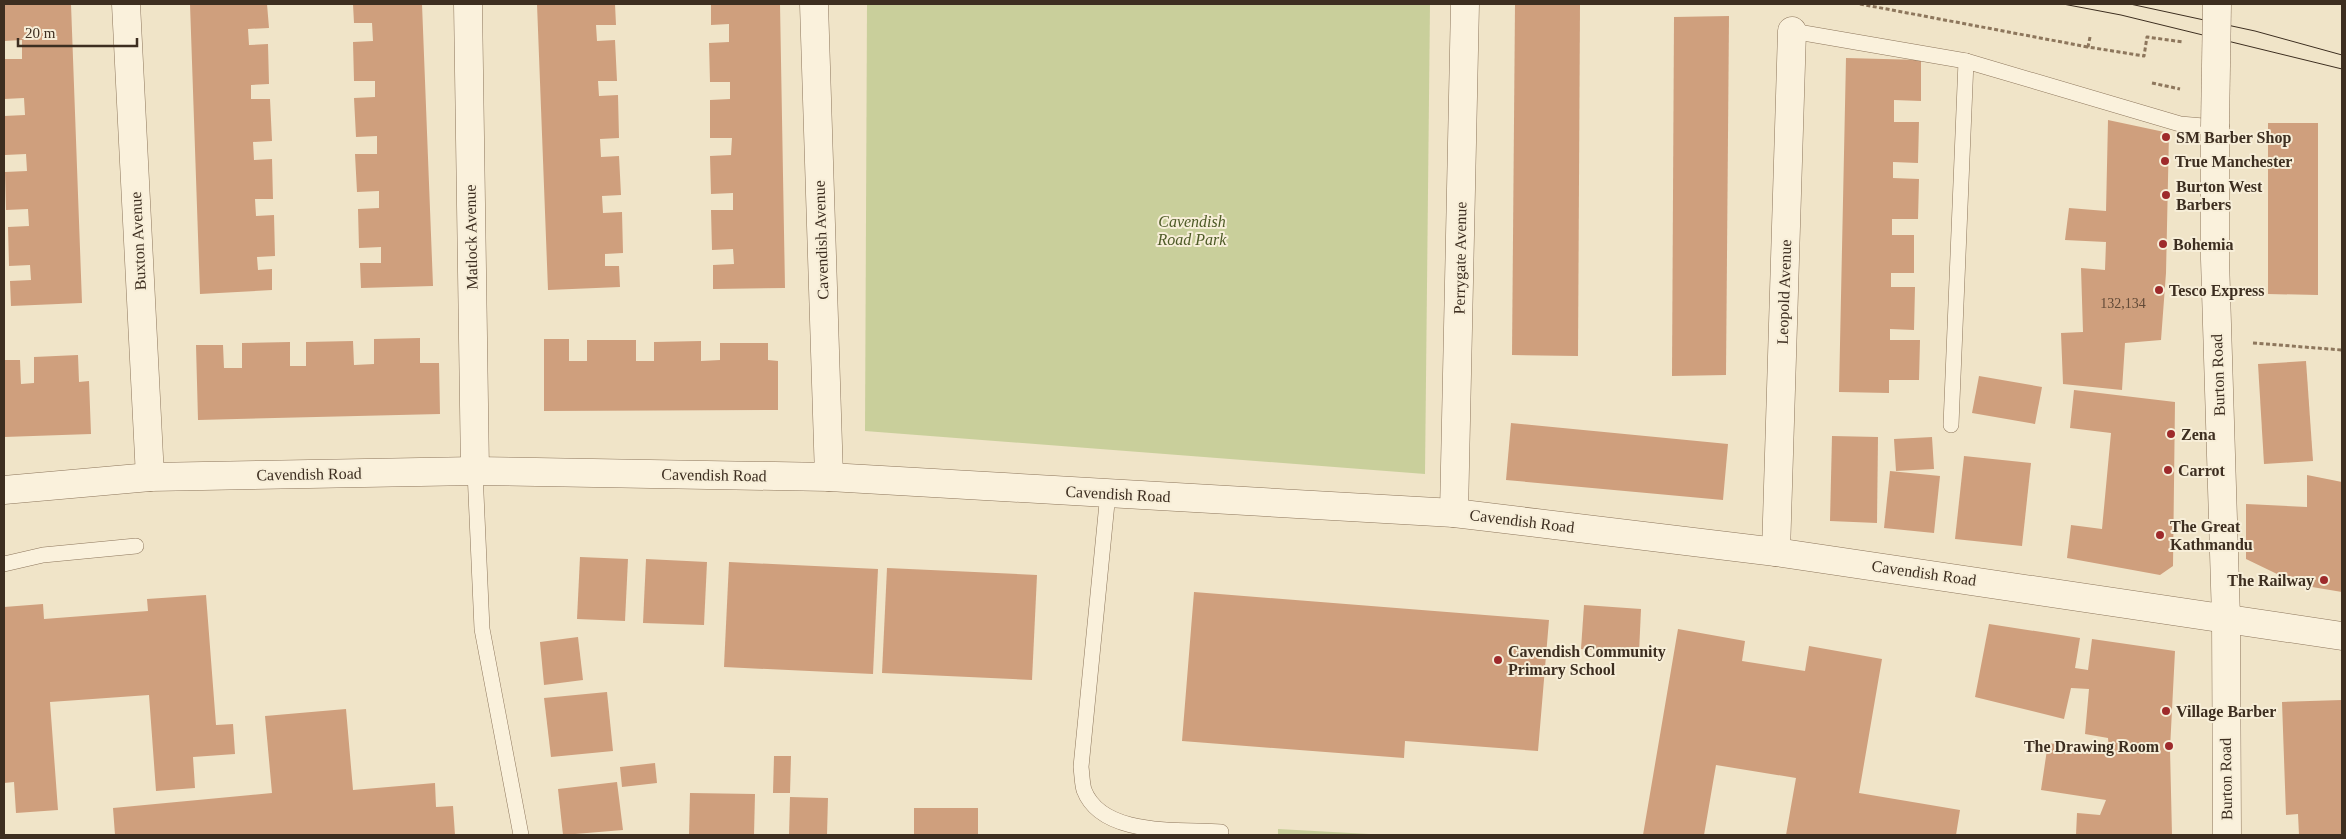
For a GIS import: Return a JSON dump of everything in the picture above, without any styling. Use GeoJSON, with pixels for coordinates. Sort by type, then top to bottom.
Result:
{"type":"FeatureCollection","features":[{"type":"Feature","properties":{"kind":"street","name":"Buxton Avenue"},"geometry":{"type":"LineString","coordinates":[[126,4],[150,477]]}},
{"type":"Feature","properties":{"kind":"street","name":"Matlock Avenue"},"geometry":{"type":"LineString","coordinates":[[468,4],[475,471]]}},
{"type":"Feature","properties":{"kind":"street","name":"Cavendish Avenue"},"geometry":{"type":"LineString","coordinates":[[814,4],[829,477]]}},
{"type":"Feature","properties":{"kind":"street","name":"Perrygate Avenue"},"geometry":{"type":"LineString","coordinates":[[1454,513],[1465,4]]}},
{"type":"Feature","properties":{"kind":"street","name":"Burton Road"},"geometry":{"type":"LineString","coordinates":[[2217,4],[2215,127],[2217,340],[2226,618],[2227,835]]}},
{"type":"Feature","properties":{"kind":"street","name":"Leopold Avenue"},"geometry":{"type":"LineString","coordinates":[[1776,552],[1792,31]]}},
{"type":"Feature","properties":{"kind":"street","name":"Cavendish Road"},"geometry":{"type":"LineString","coordinates":[[4,490],[150,477],[475,471],[829,477],[1454,513],[1776,552],[2342,636]]}},
{"type":"Feature","properties":{"kind":"lane"},"geometry":{"type":"LineString","coordinates":[[1792,31],[1966,61],[2180,124],[2215,127]]}},
{"type":"Feature","properties":{"kind":"lane"},"geometry":{"type":"LineString","coordinates":[[1951,425],[1966,61]]}},
{"type":"Feature","properties":{"kind":"lane"},"geometry":{"type":"LineString","coordinates":[[475,471],[482,629],[521,835]]}},
{"type":"Feature","properties":{"kind":"lane"},"geometry":{"type":"LineString","coordinates":[[1108,493],[1081,767],[1084,789],[1095,807],[1108,818],[1127,826],[1221,832]]}},
{"type":"Feature","properties":{"kind":"lane"},"geometry":{"type":"LineString","coordinates":[[4,564],[44,555],[136,546]]}},
{"type":"Feature","properties":{"kind":"path"},"geometry":{"type":"LineString","coordinates":[[1860,4],[2144,56],[2147,37],[2175,40]]}},
{"type":"Feature","properties":{"kind":"path"},"geometry":{"type":"LineString","coordinates":[[2088,47],[2090,37]]}},
{"type":"Feature","properties":{"kind":"path"},"geometry":{"type":"LineString","coordinates":[[2217,340],[2342,350]]}},
{"type":"Feature","properties":{"kind":"green space","name":"Cavendish Road Park"},"geometry":{"type":"Polygon","coordinates":[[[867,4],[1430,4],[1425,474],[865,431],[867,4]]]}},
{"type":"Feature","properties":{"kind":"green space"},"geometry":{"type":"Polygon","coordinates":[[[1278,829],[1369,834],[1278,835],[1278,829]]]}},
{"type":"Feature","properties":{"kind":"building"},"geometry":{"type":"Polygon","coordinates":[[[4,4],[71,4],[82,303],[11,306],[10,281],[31,280],[30,265],[9,266],[8,227],[29,226],[28,209],[6,210],[5,172],[27,171],[26,154],[5,155],[4,116],[25,115],[24,98],[4,99],[4,59],[22,59],[22,40],[4,41],[4,4]]]}},
{"type":"Feature","properties":{"kind":"building"},"geometry":{"type":"Polygon","coordinates":[[[190,4],[267,4],[269,28],[248,29],[249,45],[268,44],[269,84],[251,85],[251,99],[270,99],[272,141],[253,142],[254,160],[272,159],[273,199],[255,199],[256,216],[274,215],[275,256],[257,257],[258,270],[272,269],[272,290],[200,294],[190,4]]]}},
{"type":"Feature","properties":{"kind":"building"},"geometry":{"type":"Polygon","coordinates":[[[353,4],[422,4],[433,286],[361,288],[360,263],[381,263],[381,247],[359,248],[358,209],[379,208],[379,191],[357,192],[355,154],[377,154],[377,136],[356,137],[354,98],[375,97],[375,81],[354,81],[353,42],[373,41],[372,23],[354,23],[353,4]]]}},
{"type":"Feature","properties":{"kind":"building"},"geometry":{"type":"Polygon","coordinates":[[[537,4],[615,4],[616,25],[596,25],[597,41],[615,40],[617,81],[598,81],[599,96],[618,95],[619,138],[600,139],[601,157],[619,156],[621,195],[602,196],[603,213],[622,212],[623,253],[605,254],[605,266],[619,266],[620,287],[548,290],[537,4]]]}},
{"type":"Feature","properties":{"kind":"building"},"geometry":{"type":"Polygon","coordinates":[[[711,4],[780,4],[785,288],[713,289],[713,265],[734,264],[733,249],[712,250],[711,210],[733,210],[733,193],[711,194],[710,156],[731,155],[732,138],[710,138],[710,100],[730,99],[730,82],[710,82],[709,43],[729,42],[729,24],[711,25],[711,4]]]}},
{"type":"Feature","properties":{"kind":"building"},"geometry":{"type":"Polygon","coordinates":[[[1515,4],[1580,4],[1578,356],[1512,355],[1515,4]]]}},
{"type":"Feature","properties":{"kind":"building"},"geometry":{"type":"Polygon","coordinates":[[[1729,16],[1726,375],[1672,376],[1674,17],[1729,16]]]}},
{"type":"Feature","properties":{"kind":"building"},"geometry":{"type":"Polygon","coordinates":[[[1846,58],[1921,60],[1921,101],[1894,100],[1894,122],[1919,122],[1918,163],[1893,162],[1893,178],[1919,179],[1918,219],[1892,219],[1892,235],[1914,235],[1914,273],[1891,273],[1891,287],[1915,287],[1914,330],[1890,329],[1890,340],[1920,340],[1919,380],[1889,380],[1889,393],[1839,392],[1846,58]]]}},
{"type":"Feature","properties":{"kind":"building"},"geometry":{"type":"Polygon","coordinates":[[[2108,120],[2169,133],[2166,273],[2161,340],[2125,343],[2122,390],[2063,384],[2061,333],[2083,332],[2081,268],[2105,270],[2106,242],[2065,240],[2069,208],[2106,211],[2108,120]]]}},
{"type":"Feature","properties":{"kind":"building"},"geometry":{"type":"Polygon","coordinates":[[[2268,123],[2318,123],[2318,295],[2268,294],[2268,123]]]}},
{"type":"Feature","properties":{"kind":"building"},"geometry":{"type":"Polygon","coordinates":[[[420,338],[420,363],[439,363],[440,414],[198,420],[196,345],[223,345],[224,368],[242,368],[242,343],[290,342],[290,366],[306,366],[306,342],[353,341],[354,365],[374,364],[374,339],[420,338]]]}},
{"type":"Feature","properties":{"kind":"building"},"geometry":{"type":"Polygon","coordinates":[[[544,339],[569,339],[569,361],[587,361],[587,340],[636,340],[636,361],[654,361],[654,342],[701,341],[701,361],[720,360],[720,343],[768,343],[768,360],[778,361],[778,410],[544,411],[544,339]]]}},
{"type":"Feature","properties":{"kind":"building"},"geometry":{"type":"Polygon","coordinates":[[[78,355],[79,382],[89,381],[91,434],[4,437],[4,360],[20,360],[21,384],[34,383],[34,357],[78,355]]]}},
{"type":"Feature","properties":{"kind":"building"},"geometry":{"type":"Polygon","coordinates":[[[2306,361],[2313,461],[2264,464],[2258,364],[2306,361]]]}},
{"type":"Feature","properties":{"kind":"building"},"geometry":{"type":"Polygon","coordinates":[[[1979,376],[2042,387],[2035,424],[1972,413],[1979,376]]]}},
{"type":"Feature","properties":{"kind":"building"},"geometry":{"type":"Polygon","coordinates":[[[2074,390],[2175,402],[2173,566],[2160,575],[2067,558],[2071,525],[2102,529],[2111,433],[2070,428],[2074,390]]]}},
{"type":"Feature","properties":{"kind":"building"},"geometry":{"type":"Polygon","coordinates":[[[1511,423],[1728,444],[1723,500],[1506,480],[1511,423]]]}},
{"type":"Feature","properties":{"kind":"building"},"geometry":{"type":"Polygon","coordinates":[[[1832,436],[1878,437],[1877,523],[1830,521],[1832,436]]]}},
{"type":"Feature","properties":{"kind":"building"},"geometry":{"type":"Polygon","coordinates":[[[1932,437],[1934,469],[1896,471],[1894,439],[1932,437]]]}},
{"type":"Feature","properties":{"kind":"building"},"geometry":{"type":"Polygon","coordinates":[[[1964,456],[2031,463],[2022,546],[1955,539],[1964,456]]]}},
{"type":"Feature","properties":{"kind":"building"},"geometry":{"type":"Polygon","coordinates":[[[1890,471],[1940,476],[1934,533],[1884,528],[1890,471]]]}},
{"type":"Feature","properties":{"kind":"building"},"geometry":{"type":"Polygon","coordinates":[[[2307,475],[2342,482],[2342,592],[2300,585],[2246,559],[2246,504],[2307,507],[2307,475]]]}},
{"type":"Feature","properties":{"kind":"building"},"geometry":{"type":"Polygon","coordinates":[[[580,557],[628,559],[625,621],[577,619],[580,557]]]}},
{"type":"Feature","properties":{"kind":"building"},"geometry":{"type":"Polygon","coordinates":[[[646,559],[707,562],[704,625],[643,623],[646,559]]]}},
{"type":"Feature","properties":{"kind":"building"},"geometry":{"type":"Polygon","coordinates":[[[729,562],[878,569],[873,674],[724,667],[729,562]]]}},
{"type":"Feature","properties":{"kind":"building"},"geometry":{"type":"Polygon","coordinates":[[[887,568],[1037,575],[1032,680],[882,673],[887,568]]]}},
{"type":"Feature","properties":{"kind":"building"},"geometry":{"type":"Polygon","coordinates":[[[1194,592],[1549,620],[1538,751],[1405,741],[1404,758],[1182,741],[1194,592]]]}},
{"type":"Feature","properties":{"kind":"building"},"geometry":{"type":"Polygon","coordinates":[[[206,595],[216,725],[233,724],[235,754],[193,757],[195,788],[156,791],[149,695],[50,702],[58,810],[16,813],[14,782],[4,783],[4,607],[43,604],[44,619],[148,611],[147,599],[206,595]]]}},
{"type":"Feature","properties":{"kind":"building"},"geometry":{"type":"Polygon","coordinates":[[[1584,605],[1641,609],[1639,653],[1581,649],[1584,605]]]}},
{"type":"Feature","properties":{"kind":"building"},"geometry":{"type":"Polygon","coordinates":[[[1989,624],[2080,638],[2075,668],[2088,670],[2092,639],[2175,651],[2170,749],[2172,835],[2076,835],[2077,813],[2100,815],[2106,800],[2041,790],[2048,743],[2109,751],[2108,738],[2085,734],[2089,689],[2071,688],[2064,719],[1975,697],[1989,624]]]}},
{"type":"Feature","properties":{"kind":"building"},"geometry":{"type":"Polygon","coordinates":[[[1678,629],[1745,641],[1742,661],[1805,671],[1809,646],[1882,659],[1859,793],[1960,810],[1956,835],[1786,835],[1796,778],[1716,765],[1704,835],[1643,835],[1678,629]]]}},
{"type":"Feature","properties":{"kind":"building"},"geometry":{"type":"Polygon","coordinates":[[[578,637],[583,680],[544,685],[540,642],[578,637]]]}},
{"type":"Feature","properties":{"kind":"building"},"geometry":{"type":"Polygon","coordinates":[[[607,692],[613,751],[551,757],[544,698],[607,692]]]}},
{"type":"Feature","properties":{"kind":"building"},"geometry":{"type":"Polygon","coordinates":[[[2342,700],[2342,835],[2299,835],[2298,814],[2286,815],[2282,702],[2342,700]]]}},
{"type":"Feature","properties":{"kind":"building"},"geometry":{"type":"Polygon","coordinates":[[[346,709],[353,790],[435,783],[436,807],[453,806],[455,835],[115,835],[113,808],[272,793],[265,716],[346,709]]]}},
{"type":"Feature","properties":{"kind":"building"},"geometry":{"type":"Polygon","coordinates":[[[774,756],[791,756],[790,793],[773,793],[774,756]]]}},
{"type":"Feature","properties":{"kind":"building"},"geometry":{"type":"Polygon","coordinates":[[[655,763],[657,783],[622,787],[620,767],[655,763]]]}},
{"type":"Feature","properties":{"kind":"building"},"geometry":{"type":"Polygon","coordinates":[[[617,782],[623,830],[563,835],[558,789],[617,782]]]}},
{"type":"Feature","properties":{"kind":"building"},"geometry":{"type":"Polygon","coordinates":[[[690,793],[755,794],[754,835],[689,835],[690,793]]]}},
{"type":"Feature","properties":{"kind":"building"},"geometry":{"type":"Polygon","coordinates":[[[790,797],[828,798],[827,835],[789,835],[790,797]]]}},
{"type":"Feature","properties":{"kind":"building"},"geometry":{"type":"Polygon","coordinates":[[[914,808],[978,808],[978,835],[914,835],[914,808]]]}},
{"type":"Feature","properties":{"kind":"tram line"},"geometry":{"type":"LineString","coordinates":[[2063,4],[2121,15],[2342,69]]}},
{"type":"Feature","properties":{"kind":"tram line"},"geometry":{"type":"LineString","coordinates":[[2130,4],[2255,31],[2342,55]]}},
{"type":"Feature","properties":{"kind":"place","name":"SM Barber Shop"},"geometry":{"type":"Point","coordinates":[2166,137]}},
{"type":"Feature","properties":{"kind":"place","name":"True Manchester"},"geometry":{"type":"Point","coordinates":[2165,161]}},
{"type":"Feature","properties":{"kind":"place","name":"Burton West Barbers"},"geometry":{"type":"Point","coordinates":[2166,195]}},
{"type":"Feature","properties":{"kind":"place","name":"Bohemia"},"geometry":{"type":"Point","coordinates":[2163,244]}},
{"type":"Feature","properties":{"kind":"place","name":"Tesco Express"},"geometry":{"type":"Point","coordinates":[2159,290]}},
{"type":"Feature","properties":{"kind":"place","name":"Zena"},"geometry":{"type":"Point","coordinates":[2171,434]}},
{"type":"Feature","properties":{"kind":"place","name":"Carrot"},"geometry":{"type":"Point","coordinates":[2168,470]}},
{"type":"Feature","properties":{"kind":"place","name":"The Great Kathmandu"},"geometry":{"type":"Point","coordinates":[2160,535]}},
{"type":"Feature","properties":{"kind":"place","name":"The Railway"},"geometry":{"type":"Point","coordinates":[2324,580]}},
{"type":"Feature","properties":{"kind":"place","name":"Cavendish Community Primary School"},"geometry":{"type":"Point","coordinates":[1498,660]}},
{"type":"Feature","properties":{"kind":"place","name":"Village Barber"},"geometry":{"type":"Point","coordinates":[2166,711]}},
{"type":"Feature","properties":{"kind":"place","name":"The Drawing Room"},"geometry":{"type":"Point","coordinates":[2169,746]}}]}
